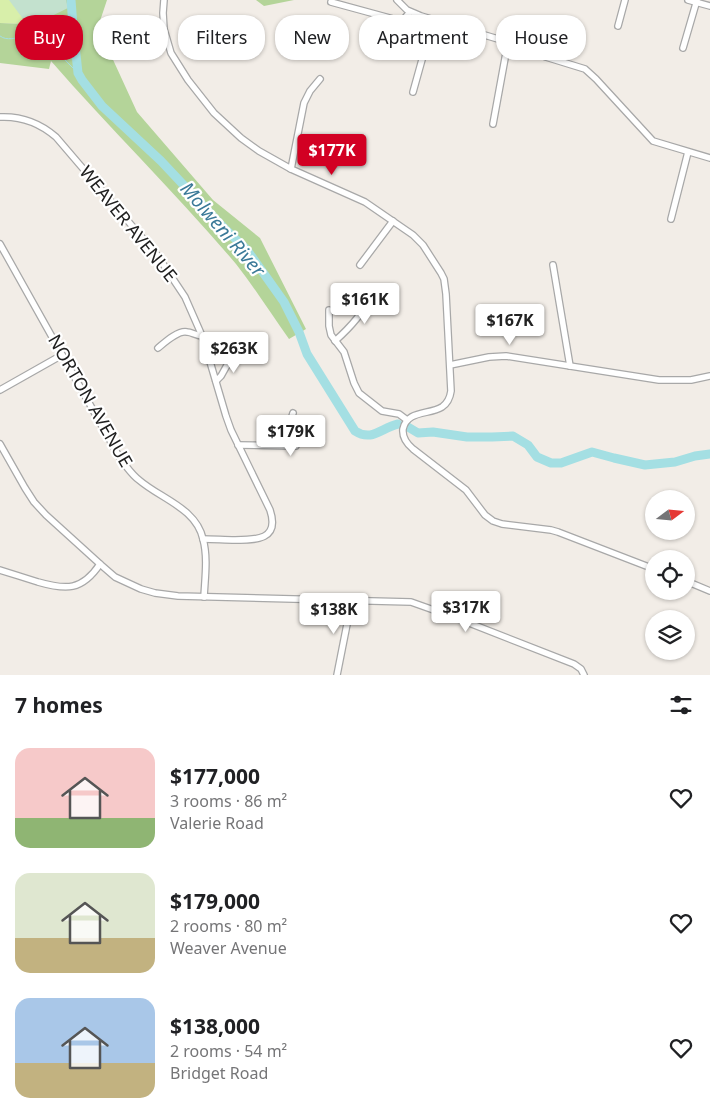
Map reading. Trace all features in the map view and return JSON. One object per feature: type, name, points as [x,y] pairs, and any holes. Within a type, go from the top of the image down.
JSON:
[{"type":"street","points":[[164,0],[163,20],[168,46],[178,65],[214,113],[241,138],[259,151],[291,169],[365,202],[415,237],[431,256],[444,279],[451,391],[447,402],[436,410],[415,415],[407,420],[403,434],[406,442],[466,490],[493,521],[558,532],[645,566]]},
{"type":"street","points":[[397,0],[404,8],[419,15]]},
{"type":"street","points":[[618,26],[625,0]]},
{"type":"street","points":[[688,0],[710,6]]},
{"type":"street","points":[[683,48],[696,1]]},
{"type":"street","points":[[331,2],[397,20],[403,20],[410,12]]},
{"type":"street","points":[[414,92],[422,60]]},
{"type":"street","points":[[494,124],[505,60]]},
{"type":"street","points":[[555,60],[585,69],[653,141],[710,158]]},
{"type":"street","points":[[291,169],[304,102],[320,79]]},
{"type":"street","name":"WEAVER AVENUE","points":[[0,117],[30,120],[56,136],[157,255],[185,297],[203,336],[226,416],[273,518],[272,528],[265,536],[255,540],[203,539]]},
{"type":"street","points":[[671,219],[688,152]]},
{"type":"street","points":[[360,264],[393,222]]},
{"type":"street","name":"NORTON AVENUE","points":[[0,244],[121,460],[139,480],[186,512],[198,526],[205,550],[204,597]]},
{"type":"street","points":[[552,264],[570,366]]},
{"type":"street","points":[[335,341],[360,316],[374,292]]},
{"type":"street","points":[[329,310],[330,332],[344,352],[359,393],[382,411],[399,414],[407,420]]},
{"type":"street","points":[[158,348],[166,340],[184,332],[203,336]]},
{"type":"street","points":[[216,381],[221,376],[234,351]]},
{"type":"street","points":[[0,390],[62,355]]},
{"type":"street","points":[[450,365],[497,356],[659,380],[690,380],[710,376]]},
{"type":"street","points":[[238,445],[296,446],[298,443],[291,424],[293,413]]},
{"type":"street","points":[[0,444],[25,488],[46,516],[115,577],[141,589],[154,593],[204,597],[411,602],[574,664],[584,675]]},
{"type":"street","points":[[0,570],[52,585],[68,587],[84,582],[95,572],[100,564]]},
{"type":"street","points":[[695,584],[710,590]]},
{"type":"street","points":[[337,675],[352,600]]},
{"type":"green space","points":[[0,0],[26,0],[25,15],[15,15],[15,24],[0,23]]},
{"type":"green space","points":[[9,0],[66,0],[68,8],[54,15],[20,15]]},
{"type":"green space","points":[[31,0],[107,0],[102,15],[93,15],[93,60],[113,60],[137,112],[213,200],[260,238],[306,329],[289,339],[236,264],[191,212],[51,61],[49,69],[0,63],[0,23],[15,24],[15,60],[83,60],[83,15],[27,15]]},
{"type":"green space","points":[[256,0],[294,0],[264,6]]},
{"type":"waterway","name":"Molweni River","points":[[71,0],[78,73],[102,106],[161,161],[247,250],[284,302],[299,332],[307,354],[355,431],[361,434],[372,435],[398,424]]},
{"type":"waterway","points":[[0,36],[6,39],[23,39],[33,33],[43,37],[54,46],[78,73]]},
{"type":"waterway","name":"Molweni River","points":[[408,427],[418,433],[433,432],[467,437],[513,436],[528,445],[537,457],[551,463],[561,463],[592,452],[645,465],[675,462],[710,454]]}]
